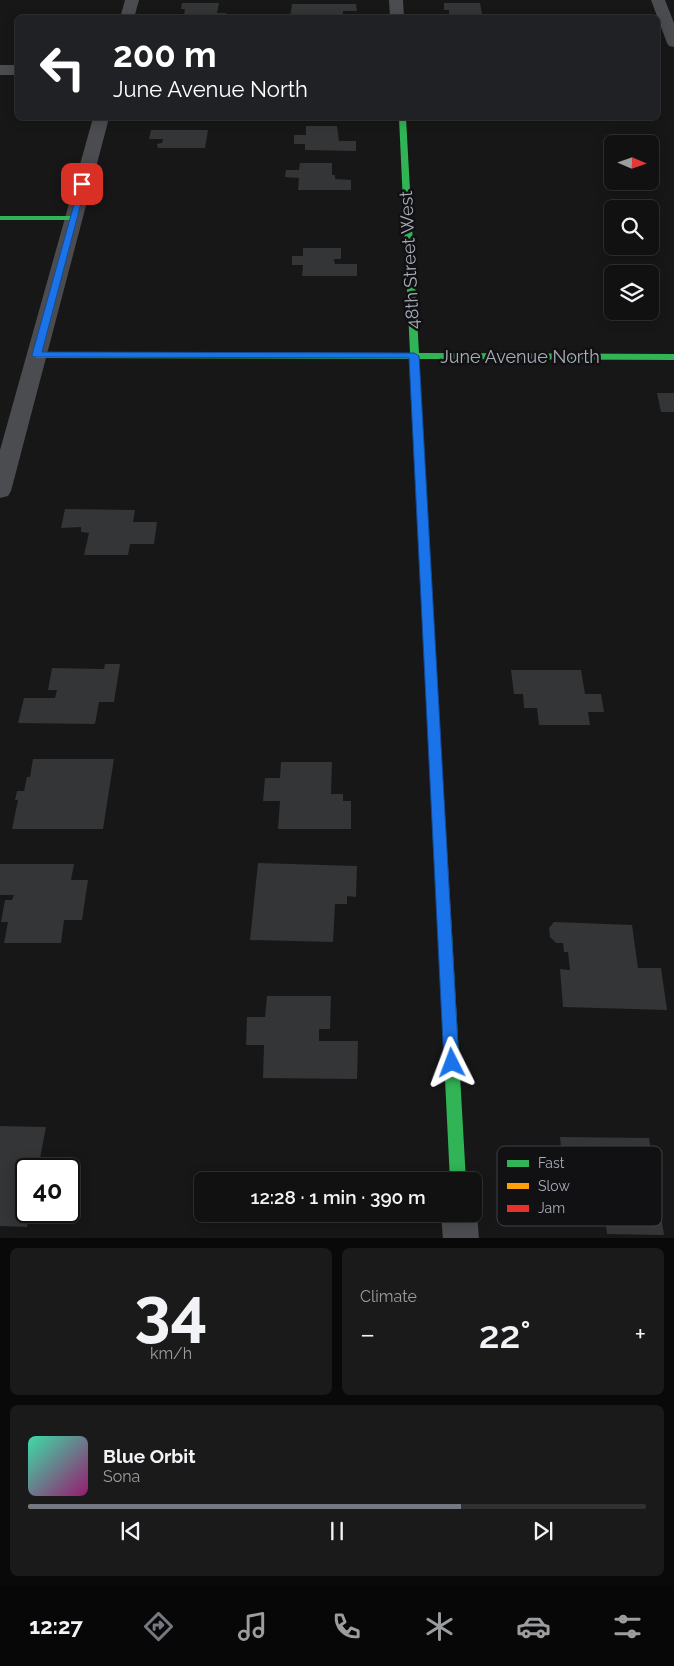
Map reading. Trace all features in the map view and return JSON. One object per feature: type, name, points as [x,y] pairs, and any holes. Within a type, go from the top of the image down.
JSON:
[{"type":"street","points":[[129,15],[132,0]]},
{"type":"street","points":[[396,0],[397,15]]},
{"type":"street","points":[[658,0],[674,43]]},
{"type":"street","points":[[0,70],[15,70]]},
{"type":"street","points":[[0,491],[9,424],[37,355],[99,120]]},
{"type":"street","name":"48th Street West","points":[[402,120],[458,1172]]},
{"type":"street","points":[[0,218],[74,218]]},
{"type":"street","name":"June Avenue North","points":[[37,355],[674,357]]},
{"type":"street","points":[[460,1222],[461,1238]]},
{"type":"building","points":[[182,3],[219,3],[217,13],[226,13],[226,15],[184,15],[185,9],[181,9]]},
{"type":"building","points":[[444,3],[480,3],[482,14],[491,15],[449,15],[449,10],[444,10]]},
{"type":"building","points":[[292,4],[356,4],[357,11],[343,11],[343,14],[338,15],[290,15]]},
{"type":"building","points":[[306,126],[337,126],[339,141],[356,141],[356,151],[305,150],[305,144],[294,144],[294,135],[306,135]]},
{"type":"building","points":[[151,130],[208,130],[205,148],[158,148],[157,144],[162,143],[163,139],[149,139]]},
{"type":"building","points":[[300,163],[332,163],[332,175],[335,175],[335,179],[351,180],[351,190],[298,190],[299,178],[285,177],[286,170],[299,170]]},
{"type":"building","points":[[303,248],[341,248],[341,259],[334,259],[335,264],[357,264],[357,276],[302,276],[303,265],[292,265],[292,256],[303,256]]},
{"type":"building","points":[[657,393],[674,393],[674,412],[661,412]]},
{"type":"building","points":[[65,509],[135,510],[133,522],[157,522],[154,544],[130,544],[128,555],[84,555],[89,533],[81,532],[81,527],[61,528]]},
{"type":"building","points":[[105,664],[120,664],[114,702],[99,702],[95,724],[18,723],[24,698],[55,698],[57,690],[48,690],[52,668],[104,669]]},
{"type":"building","points":[[511,670],[581,670],[585,694],[601,694],[604,712],[588,712],[590,725],[539,725],[537,708],[524,708],[523,694],[514,694]]},
{"type":"building","points":[[33,759],[114,759],[103,829],[12,829],[18,800],[15,800],[17,791],[24,791],[27,777],[30,777]]},
{"type":"building","points":[[281,762],[332,762],[331,794],[343,794],[343,801],[351,801],[351,829],[278,829],[280,801],[263,801],[265,778],[280,778]]},
{"type":"building","points":[[258,863],[357,866],[356,897],[347,896],[347,904],[335,904],[333,942],[250,940]]},
{"type":"building","points":[[0,864],[74,864],[71,880],[88,880],[82,920],[64,920],[61,943],[4,943],[8,922],[1,922],[5,900],[12,900],[14,895],[0,895]]},
{"type":"building","points":[[554,922],[632,925],[638,968],[661,968],[667,1010],[563,1007],[560,969],[570,970],[568,952],[564,952],[563,943],[556,943],[550,937],[549,928]]},
{"type":"building","points":[[267,996],[331,996],[330,1029],[319,1029],[319,1041],[358,1041],[357,1079],[263,1078],[264,1045],[246,1045],[247,1017],[265,1017]]},
{"type":"building","points":[[0,1126],[46,1127],[40,1158],[15,1158],[15,1223],[28,1223],[27,1227],[0,1226]]},
{"type":"building","points":[[560,1137],[649,1138],[650,1146],[561,1146]]},
{"type":"building","points":[[662,1222],[664,1235],[607,1234],[606,1226],[662,1226]]},
{"type":"traffic: fast","points":[[402,120],[423,520]]},
{"type":"traffic: fast","points":[[0,218],[74,218]]},
{"type":"traffic: fast","points":[[37,355],[674,357]]},
{"type":"traffic: fast","points":[[444,916],[458,1172]]},
{"type":"traffic: slow","points":[[423,520],[433,713]]},
{"type":"traffic: jam","points":[[433,713],[444,916]]},
{"type":"route","points":[[82,184],[37,355],[414,356],[452,1063]]}]
